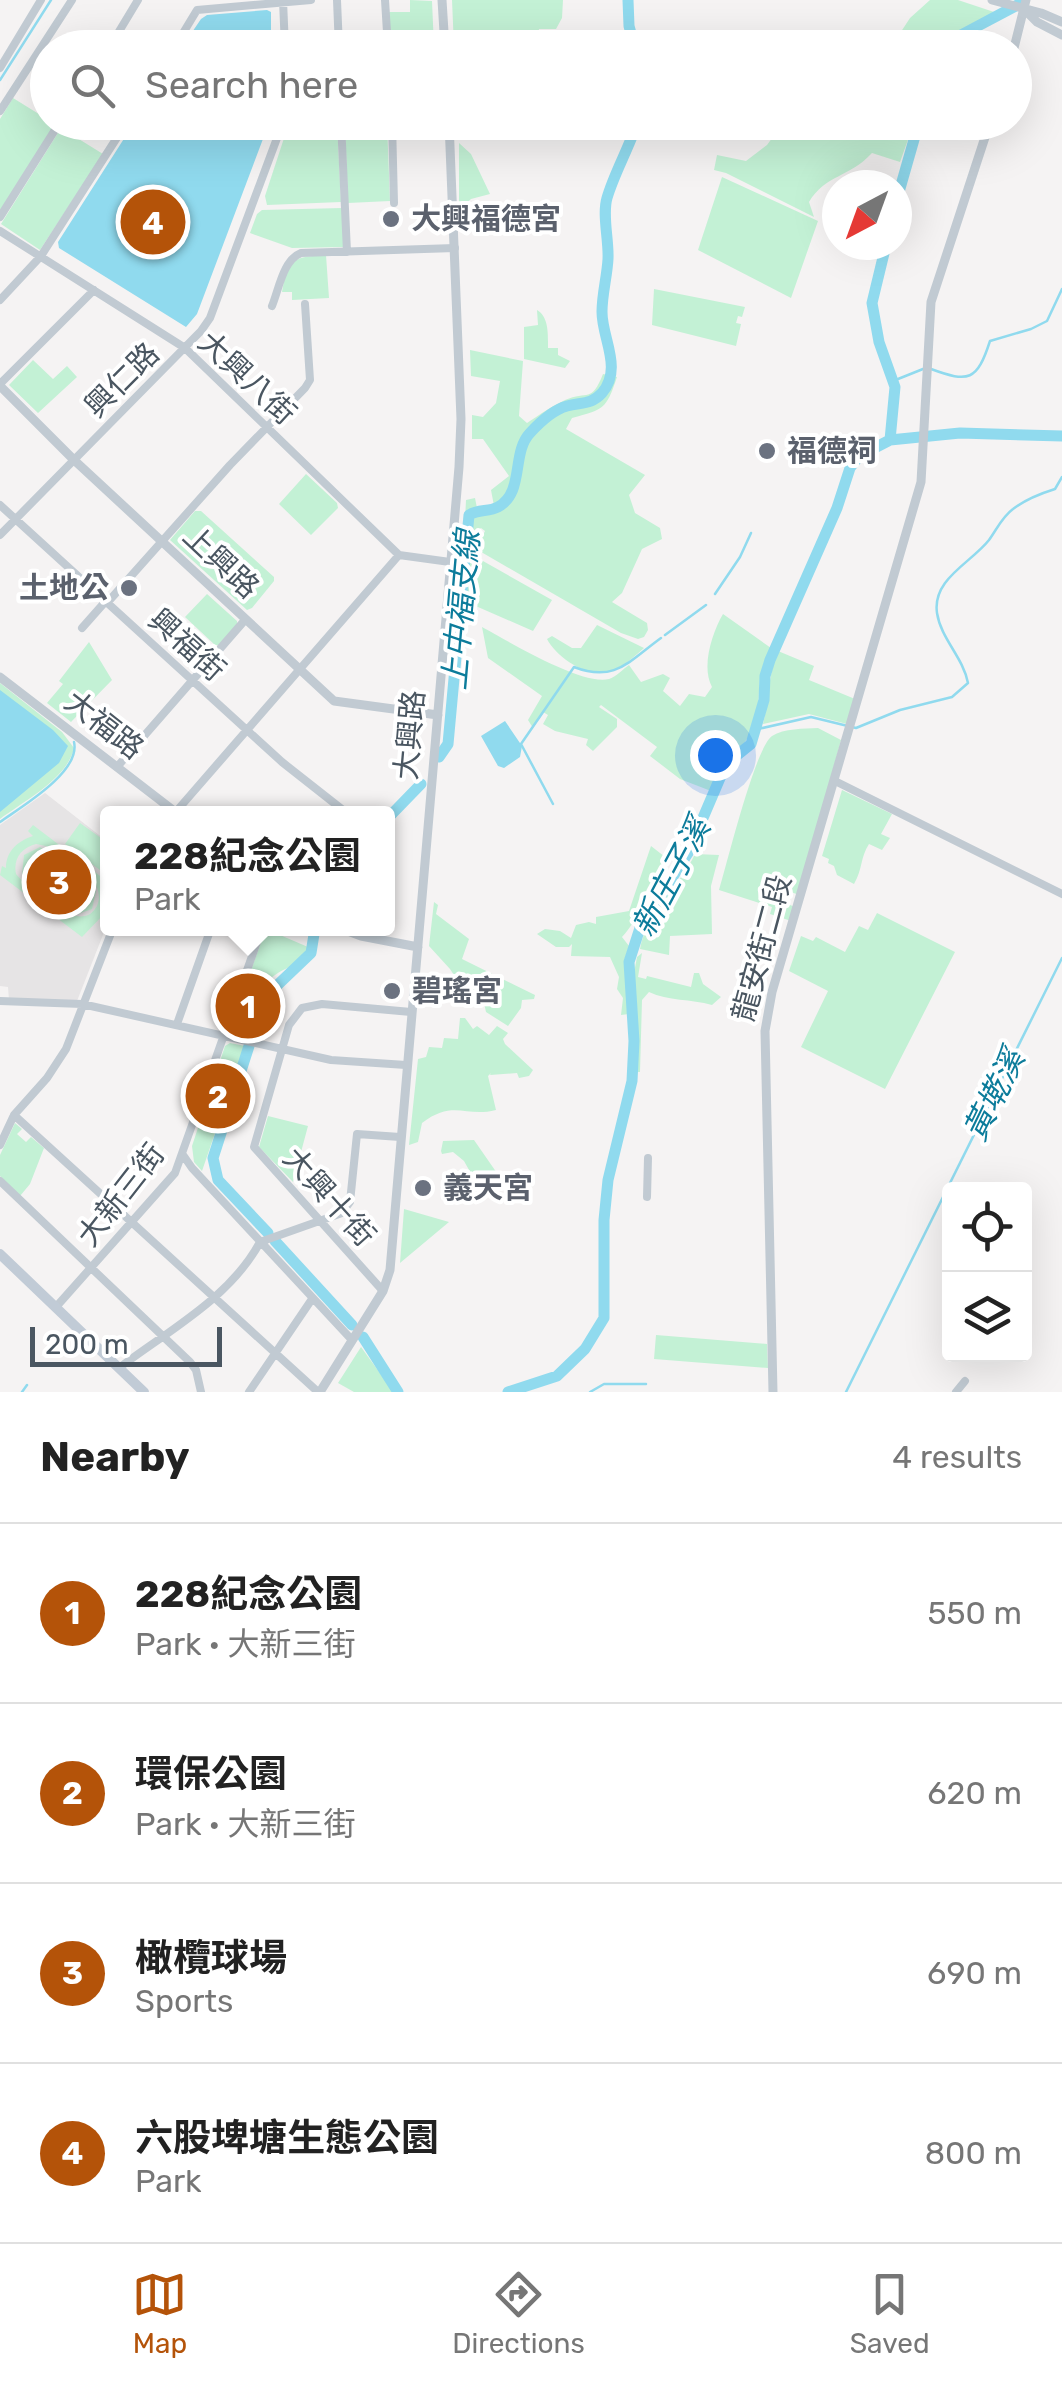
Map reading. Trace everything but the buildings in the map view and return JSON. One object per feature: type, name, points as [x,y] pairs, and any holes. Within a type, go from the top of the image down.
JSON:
[{"type":"main road","points":[[0,1254],[144,1392]]},
{"type":"street","points":[[0,68],[41,0]]},
{"type":"street","points":[[53,30],[72,0]]},
{"type":"street","points":[[120,30],[138,0]]},
{"type":"street","points":[[185,30],[197,10],[312,0]]},
{"type":"street","points":[[337,0],[338,30]]},
{"type":"street","points":[[386,0],[387,30]]},
{"type":"street","points":[[442,0],[444,30]]},
{"type":"street","points":[[283,1],[285,30]]},
{"type":"street","points":[[998,2],[1024,6],[1062,22]]},
{"type":"street","points":[[1024,6],[1036,22],[1062,34]]},
{"type":"street","points":[[0,111],[30,65]]},
{"type":"street","points":[[0,217],[49,140]]},
{"type":"street","points":[[0,300],[41,256],[115,140]]},
{"type":"street","name":"興仁路","points":[[0,535],[210,318],[276,140]]},
{"type":"street","points":[[343,140],[347,252]]},
{"type":"street","points":[[392,140],[394,203]]},
{"type":"street","name":"大興路","points":[[319,1392],[383,1291],[390,1270],[461,419],[450,140]]},
{"type":"street","name":"龍安街二段","points":[[773,1392],[765,1031],[772,992],[921,482],[931,302],[984,140]]},
{"type":"street","name":"大興八街","points":[[0,231],[185,348],[399,555]]},
{"type":"street","points":[[272,306],[292,256],[301,253],[455,248]]},
{"type":"street","points":[[0,385],[94,290]]},
{"type":"street","points":[[82,628],[310,380],[306,304]]},
{"type":"street","name":"上興路","points":[[0,385],[74,460],[334,701],[438,715]]},
{"type":"street","name":"興福街","points":[[0,505],[246,730],[338,806]]},
{"type":"street","points":[[182,806],[399,555],[450,562]]},
{"type":"street","points":[[117,766],[245,620]]},
{"type":"street","name":"大福路","points":[[0,676],[167,806]]},
{"type":"street","points":[[835,781],[1062,894]]},
{"type":"street","points":[[0,1145],[14,1115],[66,1049],[109,936]]},
{"type":"street","points":[[177,1024],[208,936]]},
{"type":"street","name":"大新三街","points":[[56,1307],[175,1173],[259,936]]},
{"type":"street","points":[[362,936],[418,946]]},
{"type":"street","points":[[0,1001],[82,1004],[331,1060],[406,1065]]},
{"type":"street","name":"大興十街","points":[[383,1291],[254,1147],[282,1048],[302,1008],[322,1004],[411,1012]]},
{"type":"street","points":[[14,1115],[319,1392]]},
{"type":"street","points":[[120,1368],[214,1298],[247,1267],[260,1242],[342,1213],[350,1202],[357,1134],[400,1137]]},
{"type":"street","points":[[183,1155],[352,1340]]},
{"type":"street","points":[[647,1197],[648,1158]]},
{"type":"street","points":[[175,1173],[180,1168],[192,1168]]},
{"type":"street","points":[[0,1181],[163,1335],[196,1370],[201,1392]]},
{"type":"street","points":[[249,1392],[312,1300]]},
{"type":"street","points":[[956,1392],[965,1381]]},
{"type":"shaded area","points":[[45,793],[100,836],[103,936],[77,1001],[9,1000],[8,987],[0,986],[0,825]]},
{"type":"green space","points":[[410,0],[432,1],[433,30],[390,30],[389,12],[410,12]]},
{"type":"green space","points":[[452,0],[563,0],[562,18],[556,29],[453,30]]},
{"type":"green space","points":[[930,0],[958,0],[994,12],[963,30],[902,30]]},
{"type":"green space","points":[[13,98],[30,109],[30,140],[45,140],[0,211],[0,119]]},
{"type":"green space","points":[[54,140],[80,140],[103,154],[40,250],[1,224]]},
{"type":"green space","points":[[283,140],[338,140],[341,202],[267,205],[265,196]]},
{"type":"green space","points":[[346,140],[388,140],[390,201],[348,203]]},
{"type":"green space","points":[[771,140],[908,140],[900,162],[872,153],[850,170],[822,170],[822,188],[809,202],[814,217],[714,170],[717,155],[746,161]]},
{"type":"green space","points":[[459,143],[471,154],[490,194],[471,199],[459,210]]},
{"type":"green space","points":[[722,177],[818,221],[791,298],[698,250]]},
{"type":"green space","points":[[342,208],[345,247],[292,248],[250,233],[262,210]]},
{"type":"green space","points":[[326,255],[329,298],[292,300],[292,292],[282,292],[294,262]]},
{"type":"green space","points":[[654,289],[745,307],[736,323],[741,324],[736,346],[652,325]]},
{"type":"green space","points":[[537,310],[546,321],[548,348],[558,348],[558,355],[570,361],[565,368],[524,359],[524,327],[538,325]]},
{"type":"green space","points":[[470,350],[523,361],[519,416],[527,423],[565,400],[592,393],[603,374],[617,377],[602,406],[572,418],[566,429],[645,475],[629,495],[635,513],[660,528],[662,539],[642,549],[622,593],[612,602],[647,623],[644,637],[621,633],[476,549],[485,531],[481,528],[475,544],[464,540],[466,500],[475,498],[478,513],[495,511],[491,490],[509,476],[483,439],[472,439],[472,415],[483,417],[496,403],[500,381],[471,376]]},
{"type":"green space","points":[[33,360],[53,379],[67,366],[77,377],[38,413],[9,385]]},
{"type":"green space","points":[[306,474],[338,508],[311,535],[279,504]]},
{"type":"green space","points":[[195,511],[201,511],[274,577],[252,608],[247,610],[170,540]]},
{"type":"green space","points":[[467,552],[552,600],[533,631],[478,607],[462,611]]},
{"type":"green space","points":[[207,594],[237,621],[220,645],[215,645],[185,617]]},
{"type":"green space","points":[[723,614],[771,648],[761,674],[754,725],[711,791],[680,779],[650,756],[657,747],[601,705],[617,719],[617,727],[593,751],[586,745],[588,739],[543,724],[548,715],[543,712],[533,728],[528,720],[542,696],[488,658],[482,627],[581,676],[609,679],[629,665],[641,682],[663,674],[670,678],[663,691],[680,706],[689,694],[705,697],[712,687],[709,650]]},
{"type":"green space","points":[[597,625],[644,648],[619,668],[601,673],[574,665],[547,639],[552,636],[572,648],[581,648]]},
{"type":"green space","points":[[89,642],[112,680],[71,722],[47,703]]},
{"type":"green space","points":[[778,651],[814,666],[809,680],[855,699],[847,724],[809,714],[763,724]]},
{"type":"green space","points":[[0,683],[62,732],[74,748],[54,779],[0,819]]},
{"type":"green space","points":[[818,728],[841,740],[799,895],[783,889],[778,900],[795,907],[791,921],[770,914],[772,907],[719,890],[765,745],[782,732]]},
{"type":"green space","points":[[842,790],[892,814],[881,834],[890,838],[882,850],[869,844],[854,884],[837,875],[829,859],[822,856]]},
{"type":"green space","points":[[80,823],[100,837],[100,870],[65,844]]},
{"type":"green space","points":[[33,825],[100,876],[100,918],[82,937],[0,875],[14,848],[33,836],[28,831]],"holes":[[[36,844],[46,846],[92,880],[99,895],[95,909],[77,916],[54,906],[31,889],[16,874],[16,864],[22,851]]]},
{"type":"green space","points":[[651,846],[669,860],[622,937],[629,946],[624,961],[629,1014],[621,1015],[623,998],[610,957],[571,956],[572,944],[556,947],[537,934],[545,929],[560,931],[571,938],[576,925],[596,924],[596,917],[629,911]]},
{"type":"green space","points":[[40,847],[96,891],[92,909],[75,915],[22,874],[24,855]]},
{"type":"green space","points":[[695,854],[719,855],[711,886],[712,934],[670,936],[669,955],[640,949],[649,924]]},
{"type":"green space","points":[[434,902],[438,905],[436,914],[469,939],[462,959],[535,995],[534,999],[522,1000],[508,1026],[486,1012],[484,1003],[497,985],[488,979],[471,1001],[429,946]]},
{"type":"green space","points":[[877,913],[955,952],[885,1089],[801,1047],[828,991],[789,971],[801,936],[813,941],[816,937],[845,952],[859,926],[868,930]]},
{"type":"green space","points":[[263,936],[282,936],[308,947],[300,960],[266,984],[247,1038],[234,1036],[229,1030]]},
{"type":"green space","points":[[642,953],[638,977],[691,987],[694,973],[699,973],[703,984],[721,997],[712,1005],[649,992],[642,1000],[637,1072],[633,978],[637,957]]},
{"type":"green space","points":[[460,1018],[489,1035],[497,1026],[508,1033],[503,1039],[505,1044],[533,1070],[529,1076],[519,1078],[517,1073],[491,1073],[488,1076],[496,1110],[451,1110],[433,1116],[422,1123],[418,1142],[409,1145],[418,1059],[426,1057],[429,1047],[442,1048],[444,1038],[458,1039]]},
{"type":"green space","points":[[225,1046],[245,1046],[202,1171],[194,1162],[192,1146]]},
{"type":"green space","points":[[268,1116],[308,1126],[293,1182],[259,1147]]},
{"type":"green space","points":[[15,1123],[22,1129],[17,1134],[26,1142],[31,1137],[44,1148],[30,1184],[20,1196],[0,1176],[0,1155]]},
{"type":"green space","points":[[474,1140],[499,1176],[479,1188],[464,1161],[453,1152],[441,1151],[443,1141]]},
{"type":"green space","points":[[404,1209],[449,1222],[400,1263]]},
{"type":"green space","points":[[656,1335],[767,1344],[768,1368],[654,1359]]},
{"type":"green space","points":[[361,1347],[393,1392],[354,1392],[338,1383]]},
{"type":"water","points":[[267,10],[271,12],[271,30],[194,30],[207,15]]},
{"type":"water","points":[[123,140],[263,140],[197,314],[186,327],[59,248],[58,242]]},
{"type":"water","points":[[0,690],[68,746],[59,763],[0,812]]},
{"type":"water","points":[[505,721],[522,746],[520,757],[504,768],[498,766],[481,736]]},
{"type":"waterway","points":[[32,30],[51,0]]},
{"type":"waterway","name":"上中福支線","points":[[628,0],[630,30]]},
{"type":"waterway","name":"新庄子溪","points":[[970,30],[1023,2]]},
{"type":"waterway","points":[[0,80],[30,33]]},
{"type":"waterway","name":"上中福支線","points":[[439,757],[448,744],[469,515],[495,509],[506,500],[530,433],[552,413],[594,400],[611,374],[602,312],[608,259],[606,205],[630,140]]},
{"type":"waterway","name":"新庄子溪","points":[[905,170],[914,140]]},
{"type":"waterway","name":"新庄子溪","points":[[508,1392],[557,1376],[585,1349],[604,1318],[608,1180],[632,1081],[634,1041],[629,962],[640,928],[688,853],[720,778],[731,760],[751,744],[770,660],[837,508],[850,468],[859,456],[890,440],[895,387],[879,342],[872,303],[882,260]]},
{"type":"waterway","points":[[931,369],[954,376],[970,375],[981,364],[990,341],[1047,321],[1062,289]]},
{"type":"waterway","points":[[893,381],[923,369]]},
{"type":"waterway","points":[[890,440],[960,433],[1062,436]]},
{"type":"waterway","points":[[758,729],[811,717],[856,728],[900,710],[952,697],[968,683],[939,622],[940,590],[989,540],[1009,512],[1055,489],[1062,477]]},
{"type":"waterway","points":[[715,594],[751,533]]},
{"type":"waterway","points":[[665,635],[706,605]]},
{"type":"waterway","points":[[553,804],[521,744],[574,667],[611,671],[661,638]]},
{"type":"waterway","points":[[0,822],[59,777],[74,753],[74,742]]},
{"type":"waterway","name":"上中福支線","points":[[395,811],[421,784]]},
{"type":"waterway","points":[[252,1038],[266,996],[311,953],[314,936]]},
{"type":"waterway","name":"黃墘溪","points":[[846,1392],[1062,958]]},
{"type":"waterway","points":[[249,1046],[213,1158],[218,1180],[268,1233]]},
{"type":"waterway","points":[[275,1241],[352,1325]]},
{"type":"waterway","name":"上中福支線","points":[[363,1337],[398,1392]]},
{"type":"waterway","points":[[590,1392],[604,1384],[646,1384]]},
{"type":"waterway","points":[[22,1392],[27,1385]]},
{"type":"place","name":"大興福德宮","points":[[391,219]]},
{"type":"place","name":"六股埤塘生態公園","points":[[153,222]]},
{"type":"place","name":"福德祠","points":[[767,451]]},
{"type":"place","name":"土地公","points":[[129,588]]},
{"type":"place","name":"橄欖球場","points":[[59,882]]},
{"type":"place","name":"碧瑤宮","points":[[392,991]]},
{"type":"place","name":"228紀念公園","points":[[248,1006]]},
{"type":"place","name":"環保公園","points":[[218,1096]]},
{"type":"place","name":"義天宮","points":[[423,1188]]}]
